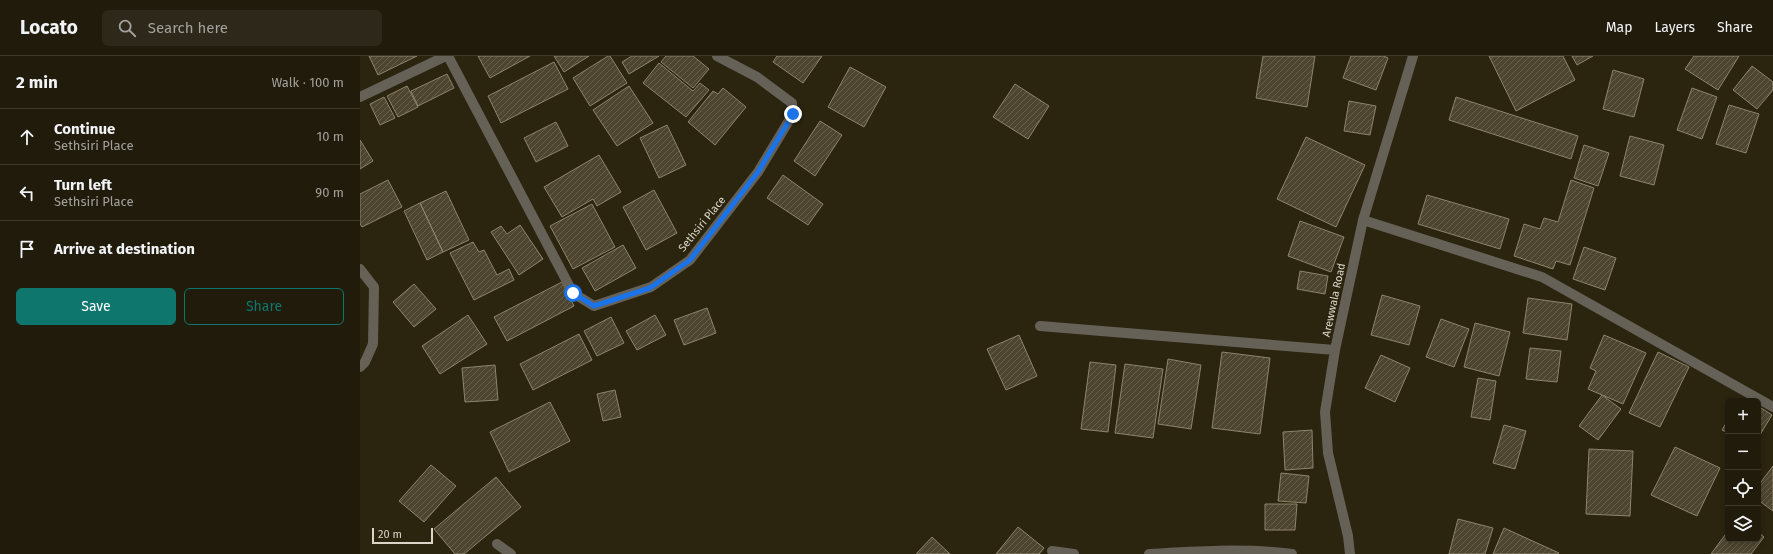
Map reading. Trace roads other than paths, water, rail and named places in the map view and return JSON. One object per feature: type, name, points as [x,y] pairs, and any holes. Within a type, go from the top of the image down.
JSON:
[{"type":"street","name":"Sethsiri Place","points":[[447,56],[573,293],[594,306],[650,288],[690,260],[758,172],[793,114],[792,103],[757,77],[717,56]]},
{"type":"street","points":[[360,97],[447,56]]},
{"type":"street","name":"Arewwala Road","points":[[1350,554],[1348,536],[1328,453],[1325,412],[1335,350],[1363,220],[1413,56]]},
{"type":"street","points":[[1363,220],[1542,277],[1773,407]]},
{"type":"street","points":[[360,269],[374,287],[373,344],[365,362],[360,367]]},
{"type":"street","points":[[1040,326],[1335,350]]},
{"type":"street","points":[[497,544],[511,554]]},
{"type":"street","points":[[1052,551],[1074,554]]},
{"type":"street","points":[[1149,554],[1178,552],[1274,552],[1292,554]]}]
